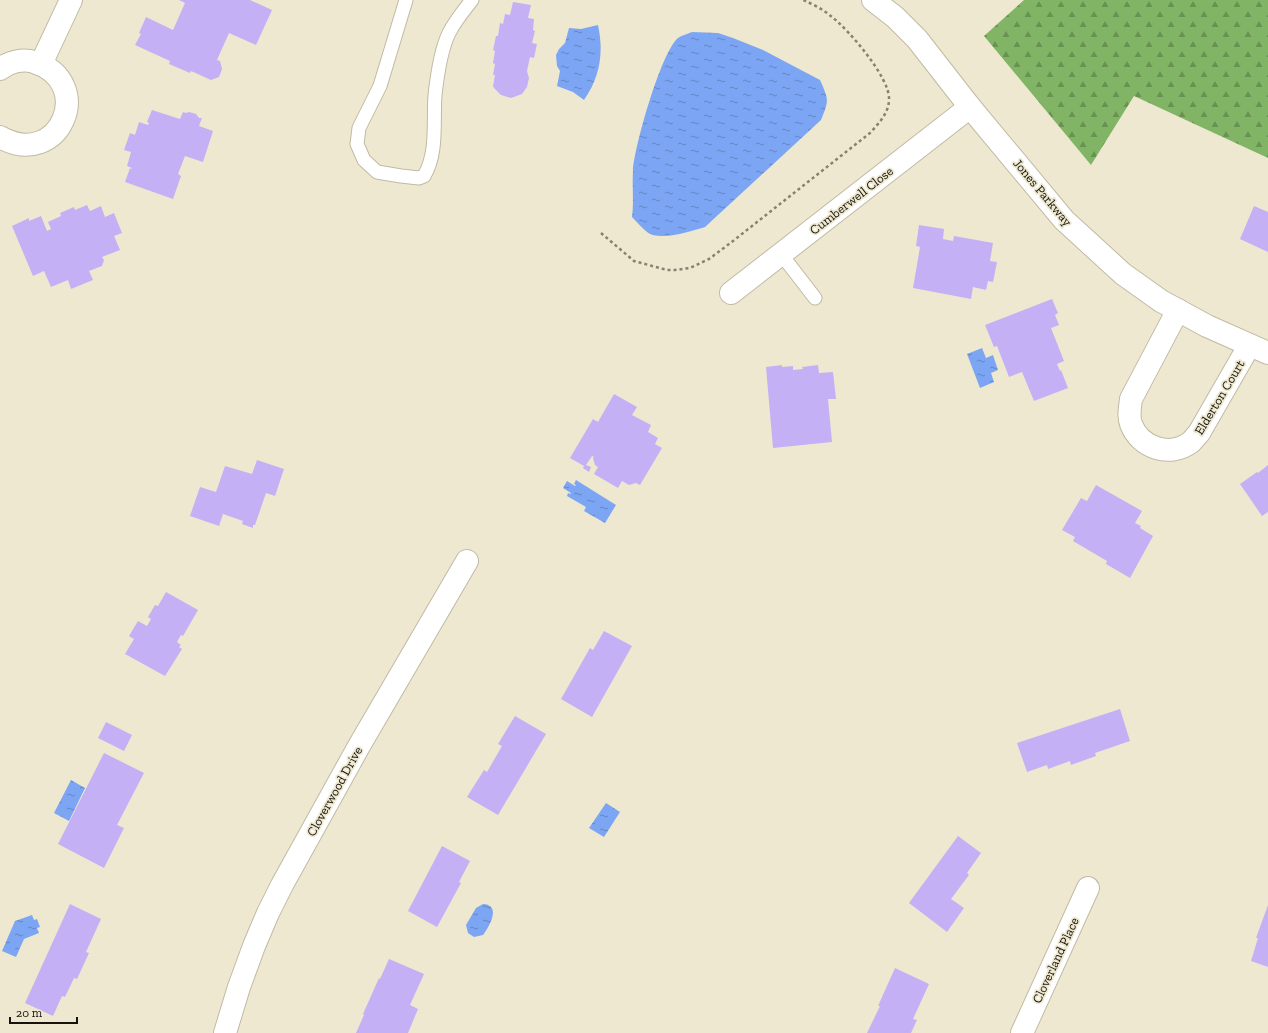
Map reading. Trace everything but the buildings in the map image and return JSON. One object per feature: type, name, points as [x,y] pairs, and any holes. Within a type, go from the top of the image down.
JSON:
[{"type":"street","points":[[41,64],[71,0]]},
{"type":"street","name":"Jones Parkway","points":[[873,0],[895,17],[917,39],[970,107],[1064,220],[1123,274],[1161,301],[1207,326],[1259,350]]},
{"type":"street","points":[[0,69],[4,65],[18,61],[31,60],[41,64],[56,73],[64,85],[67,99],[66,113],[60,126],[50,136],[38,143],[24,146],[10,143],[0,137]]},
{"type":"street","name":"Cumberwell Close","points":[[731,293],[970,107]]},
{"type":"street","name":"Elderton Court","points":[[1178,310],[1131,399],[1129,411],[1131,424],[1136,434],[1150,446],[1168,450],[1180,448],[1191,442],[1259,350]]},
{"type":"street","name":"Cloverwood Drive","points":[[225,1033],[254,946],[282,885],[356,752],[467,561]]},
{"type":"street","name":"Cloverland Place","points":[[1022,1033],[1088,888]]},
{"type":"lane","points":[[406,0],[380,86],[359,128],[357,144],[364,160],[377,172],[419,178],[424,176],[430,163],[433,142],[435,95],[440,64],[449,33],[472,0]]},
{"type":"lane","points":[[781,254],[815,298]]},
{"type":"path","points":[[601,233],[634,261],[659,268],[675,270],[690,268],[709,259],[870,133],[885,114],[888,107],[889,93],[880,72],[832,16],[803,0]]},
{"type":"green space","points":[[1024,0],[1268,0],[1268,158],[1134,96],[1091,165],[984,36]]},
{"type":"water","points":[[598,25],[601,45],[599,64],[594,83],[584,100],[573,92],[557,86],[560,71],[557,66],[556,55],[565,43],[569,28],[581,29]]},
{"type":"water","points":[[692,32],[718,33],[733,38],[763,50],[820,80],[825,92],[827,104],[821,120],[705,227],[676,235],[652,235],[632,217],[633,171],[638,142],[664,61],[671,47],[678,38]]},
{"type":"water","points":[[982,348],[986,358],[993,355],[998,370],[991,373],[994,382],[980,388],[967,354]]},
{"type":"water","points":[[576,480],[616,505],[605,523],[584,511],[586,507],[567,496],[568,493],[571,493],[563,488],[567,481],[575,486],[576,485],[574,484]]},
{"type":"water","points":[[71,780],[85,788],[69,821],[54,813]]},
{"type":"water","points":[[606,803],[620,812],[604,837],[589,828]]},
{"type":"water","points":[[483,904],[489,905],[492,908],[493,912],[491,922],[483,935],[474,937],[468,933],[466,925],[476,908]]},
{"type":"water","points":[[32,915],[34,920],[37,919],[40,927],[37,928],[39,933],[24,939],[16,957],[2,951],[15,921]]}]
